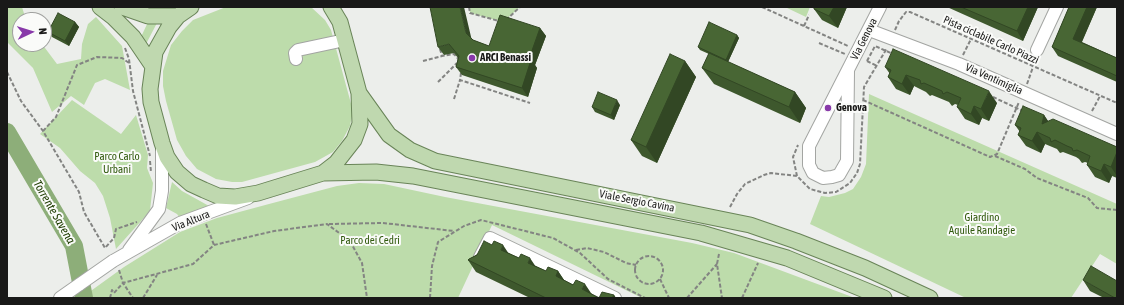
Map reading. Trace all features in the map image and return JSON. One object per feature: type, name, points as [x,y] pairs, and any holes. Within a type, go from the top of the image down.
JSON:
[{"type":"main road","points":[[100,7],[113,17],[133,37],[152,65]]},
{"type":"main road","points":[[122,7],[148,16],[178,16]]},
{"type":"main road","points":[[191,7],[178,16],[163,35],[152,65],[150,90],[151,102],[167,157],[177,172],[192,184],[204,190],[218,196],[235,197],[258,193],[323,173],[336,163],[354,140],[360,124],[359,93],[345,40],[340,14],[331,7]]},
{"type":"main road","name":"Viale Sergio Cavina","points":[[359,93],[389,135],[410,150],[435,161],[750,225],[865,268],[930,298]]},
{"type":"main road","name":"Viale Sergio Cavina","points":[[323,173],[361,171],[413,176],[701,233],[787,258],[884,298]]},
{"type":"street","name":"Via Genova","points":[[848,71],[847,161],[839,175],[823,178],[813,173],[809,165],[809,146],[880,7]]},
{"type":"street","points":[[1037,50],[1057,7]]},
{"type":"street","name":"Via Ventimiglia","points":[[869,30],[959,64],[1117,134]]},
{"type":"street","points":[[296,59],[295,53],[298,50],[345,40]]},
{"type":"street","name":"Via Altura","points":[[60,298],[80,284],[116,265],[127,253],[159,209],[162,191],[162,143]]},
{"type":"street","name":"Via Altura","points":[[127,253],[152,241],[180,223],[228,207],[258,193]]},
{"type":"street","points":[[478,262],[490,238],[615,298]]},
{"type":"path","points":[[469,7],[470,13],[503,22],[520,7]]},
{"type":"path","points":[[762,7],[849,46],[849,52]]},
{"type":"path","name":"Pista ciclabile Carlo Piazzi","points":[[995,156],[990,157],[863,100],[864,87],[886,51],[899,21],[906,12],[910,12],[1117,103]]},
{"type":"path","points":[[804,26],[809,15]]},
{"type":"path","points":[[438,42],[442,56]]},
{"type":"path","points":[[818,43],[844,54]]},
{"type":"path","points":[[124,46],[130,64],[133,91],[150,152],[149,170],[152,174]]},
{"type":"path","points":[[877,66],[867,61],[875,46],[893,54]]},
{"type":"path","points":[[423,61],[454,54],[464,65]]},
{"type":"path","points":[[43,131],[56,117],[78,66],[97,57],[122,58],[130,64]]},
{"type":"path","points":[[438,82],[460,61]]},
{"type":"path","points":[[1034,67],[995,156],[1025,169],[1037,178],[1088,198],[1097,208],[1117,210]]},
{"type":"path","points":[[7,72],[21,101],[43,131],[79,192],[84,212],[105,248],[114,238],[116,229],[126,224],[138,221]]},
{"type":"path","points":[[454,100],[462,73]]},
{"type":"path","points":[[460,80],[530,103]]},
{"type":"path","points":[[988,95],[1024,111]]},
{"type":"path","points":[[730,207],[737,194],[745,184],[758,177],[771,173],[797,176]]},
{"type":"path","points":[[204,220],[214,245]]},
{"type":"path","points":[[430,298],[432,266],[438,242],[455,231],[481,220],[553,238],[576,250],[608,279],[645,298]]},
{"type":"path","points":[[110,298],[112,290],[114,293],[123,283],[193,264],[214,245],[274,231],[327,224],[383,222],[455,231]]},
{"type":"path","points":[[327,224],[350,241],[362,263],[367,298]]},
{"type":"path","points":[[576,250],[587,248],[604,252],[626,263],[636,265]]},
{"type":"path","points":[[718,254],[717,264],[722,298]]},
{"type":"path","points":[[645,256],[654,256],[661,262],[663,266],[660,279],[651,284],[642,282],[636,275],[636,265],[641,258],[645,256]]},
{"type":"path","points":[[742,298],[760,258]]},
{"type":"path","points":[[687,298],[717,264]]},
{"type":"path","points":[[116,265],[123,283],[133,298]]},
{"type":"path","points":[[143,298],[157,275]]},
{"type":"path","points":[[660,279],[669,298]]},
{"type":"green space","points":[[7,7],[22,7],[24,12],[12,12],[12,47],[7,42]]},
{"type":"green space","points":[[226,7],[311,7],[325,20],[331,30],[353,111],[350,126],[342,141],[333,152],[315,162],[242,182],[216,179],[197,169],[186,156],[177,140],[166,101],[163,86],[163,71],[171,45],[182,31],[193,20]]},
{"type":"green space","points":[[469,7],[520,7],[503,22],[470,13]]},
{"type":"green space","points":[[785,7],[810,7],[806,17]]},
{"type":"green space","points":[[96,17],[122,46],[130,90],[105,79],[95,83],[84,105],[71,96],[52,112],[33,68],[17,52],[48,52],[57,64],[81,59],[82,44],[88,24]]},
{"type":"green space","points":[[148,22],[157,23],[146,44],[141,37]]},
{"type":"green space","name":"Giardino Aquile Randagie","points":[[869,94],[1117,204],[1117,264],[1100,254],[1071,298],[966,298],[810,224],[821,196],[829,197],[845,193],[853,189],[861,177],[866,164]]},
{"type":"green space","name":"Parco Carlo Urbani","points":[[72,100],[121,134],[136,115],[148,155],[147,168],[153,183],[150,211],[116,249],[110,218],[103,196],[95,183],[80,171],[60,148],[40,134]]},
{"type":"green space","points":[[172,182],[182,191],[209,206],[180,218],[177,214],[166,208]]},
{"type":"green space","name":"Parco dei Cedri","points":[[359,183],[384,184],[445,197],[692,243],[734,253],[855,298],[642,298],[492,225],[458,298],[81,298],[124,267],[180,232],[217,218],[337,186]]},
{"type":"building","points":[[430,7],[460,7],[466,33],[473,40],[489,46],[500,15],[540,28],[529,59],[531,60],[522,88],[456,67],[459,56],[449,44],[438,47]]},
{"type":"building","points":[[814,7],[834,7],[829,16],[814,9]]},
{"type":"building","points":[[961,7],[1028,7],[1017,31]]},
{"type":"building","points":[[1069,7],[1087,7],[1073,39],[1117,58],[1117,76],[1052,47]]},
{"type":"building","points":[[58,13],[75,22],[65,41],[52,34],[52,24]]},
{"type":"building","points":[[709,22],[737,35],[726,60],[698,47]]},
{"type":"building","points":[[893,49],[989,91],[981,109],[974,106],[971,114],[957,107],[961,98],[947,92],[943,94],[942,91],[924,83],[921,84],[920,80],[906,75],[902,84],[888,77],[891,70],[885,67]]},
{"type":"building","points":[[709,53],[795,92],[789,107],[702,68]]},
{"type":"building","points":[[670,54],[685,61],[646,147],[631,140]]},
{"type":"building","points":[[598,92],[617,100],[611,115],[592,107]]},
{"type":"building","points":[[1023,106],[1044,115],[1042,124],[1053,119],[1117,147],[1117,152],[1111,167],[1104,164],[1101,171],[1087,165],[1090,156],[1077,150],[1073,151],[1072,148],[1055,140],[1051,142],[1050,138],[1037,132],[1032,141],[1018,135],[1021,128],[1015,125]]},
{"type":"building","points":[[484,241],[492,245],[494,241],[503,245],[501,250],[519,258],[521,254],[530,258],[528,263],[546,271],[548,267],[558,271],[556,276],[573,285],[576,280],[585,284],[582,289],[599,298],[546,298],[468,260],[477,255]]},
{"type":"building","points":[[1091,266],[1117,281],[1117,298],[1083,280]]},
{"type":"building","points":[[602,292],[614,295],[612,298],[599,298]]},
{"type":"waterway","name":"Torrente Savena","points":[[7,132],[74,246],[84,298]]},
{"type":"place","name":"ARCI Benassi","points":[[472,58]]},
{"type":"place","name":"Genova","points":[[828,108]]}]
